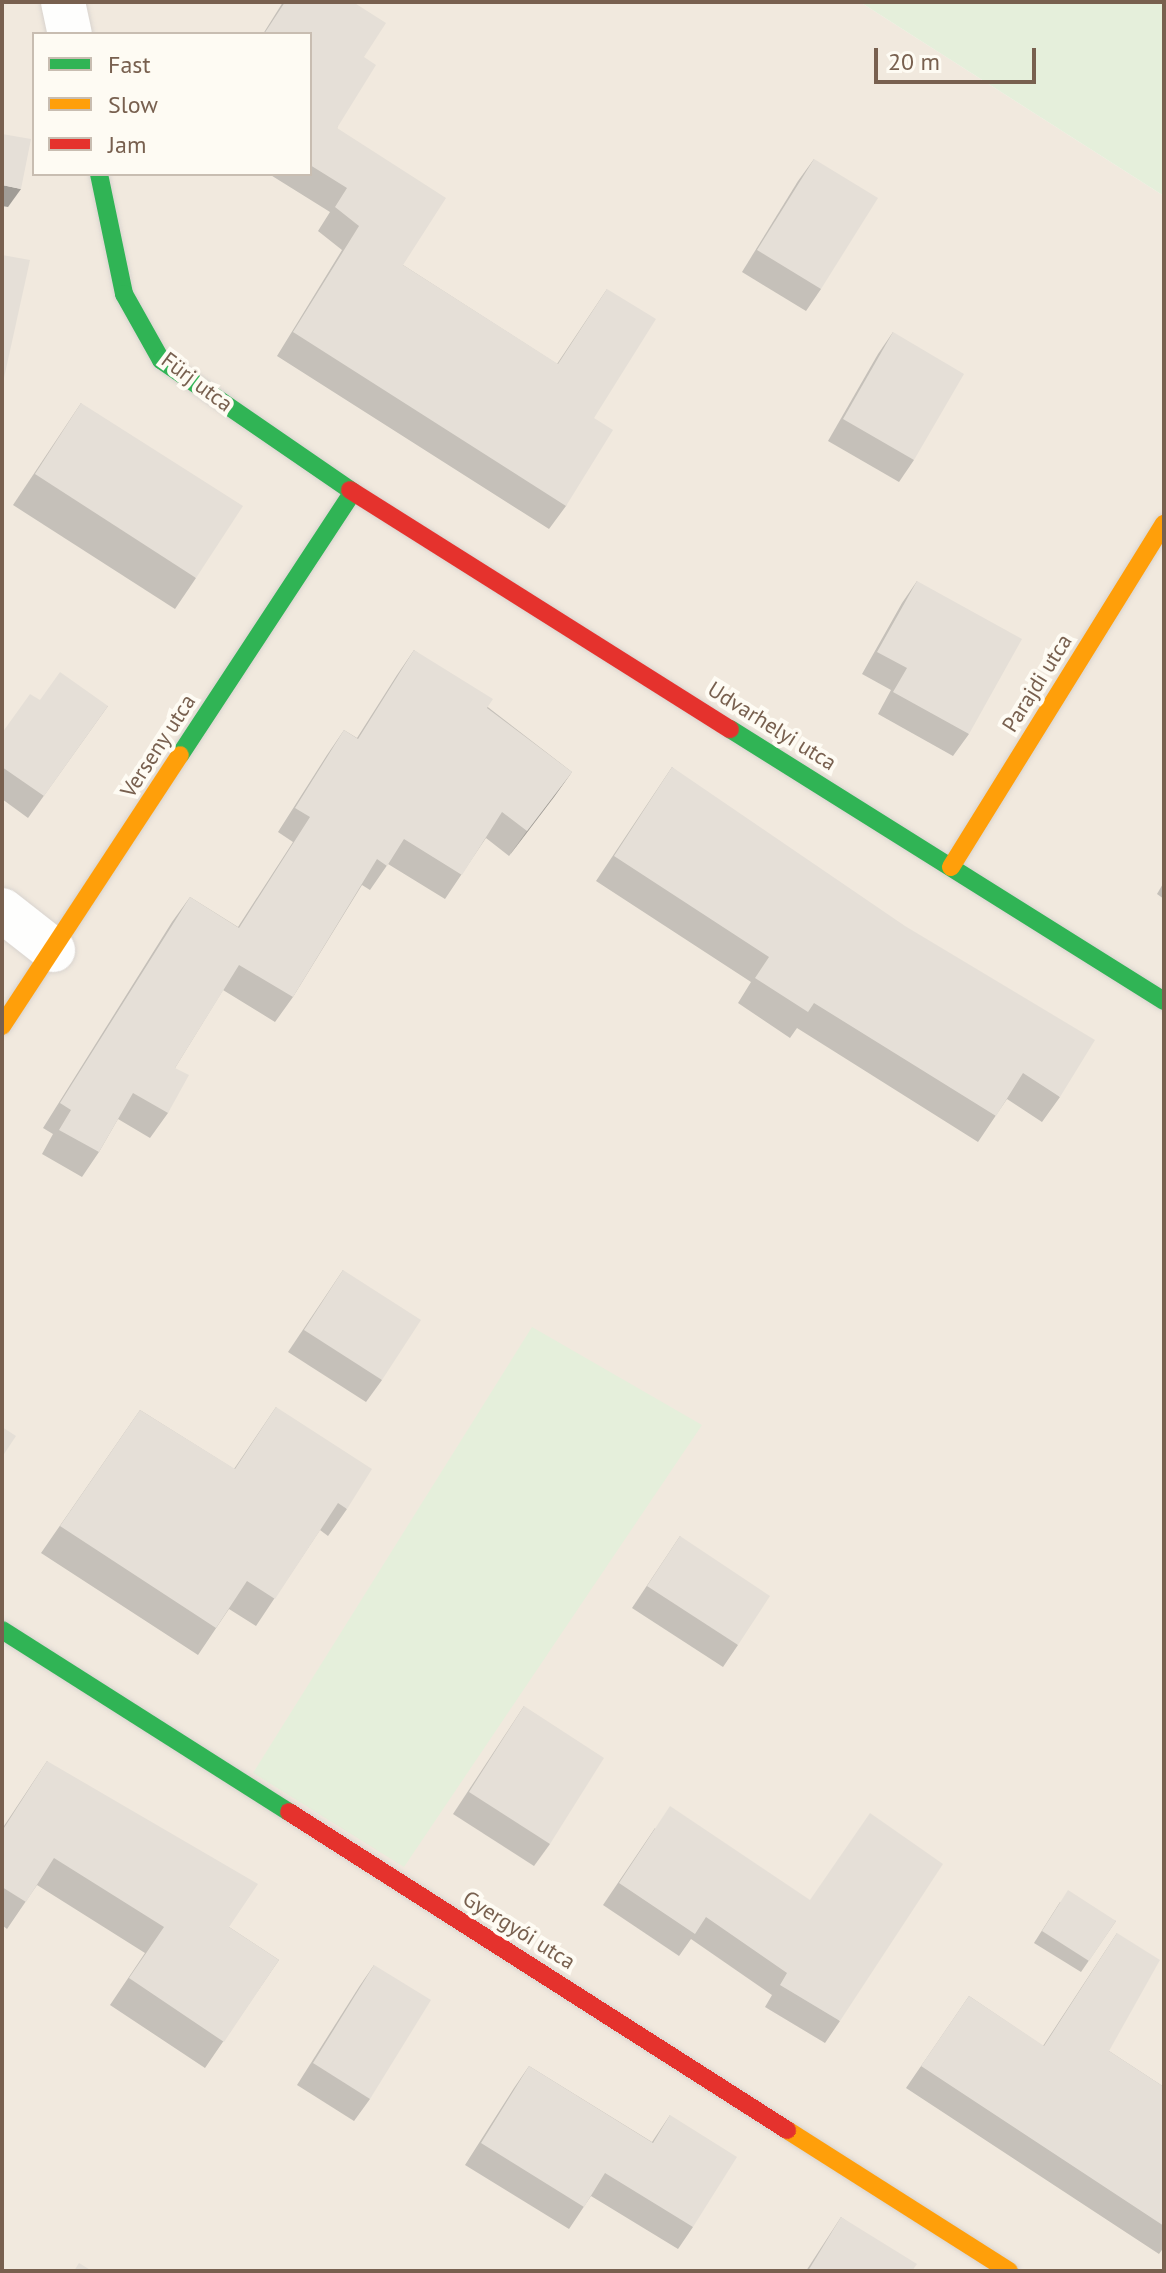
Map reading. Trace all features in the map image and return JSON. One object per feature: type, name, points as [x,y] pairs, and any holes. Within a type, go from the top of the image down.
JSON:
[{"type":"street","points":[[63,2],[70,32]]},
{"type":"street","name":"Fürj utca","points":[[99,176],[124,294],[161,360],[353,492]]},
{"type":"street","name":"Udvarhelyi utca","points":[[353,492],[1164,1001]]},
{"type":"street","name":"Verseny utca","points":[[2,1026],[353,492]]},
{"type":"street","name":"Parajdi utca","points":[[951,867],[1164,524]]},
{"type":"street","points":[[2,910],[53,950]]},
{"type":"street","name":"Gyergyói utca","points":[[2,1630],[1009,2271]]},
{"type":"shaded area","points":[[2,2],[860,2],[1164,196],[1164,2271],[2,2271]]},
{"type":"green space","points":[[860,2],[1164,2],[1164,196]]},
{"type":"green space","points":[[532,1327],[702,1425],[404,1867],[253,1773]]},
{"type":"building","points":[[285,2],[353,2],[386,23],[364,57],[376,65],[337,128],[446,198],[403,265],[558,364],[607,289],[656,319],[594,418],[613,430],[566,506],[293,332],[359,226],[335,207],[347,188],[312,166],[312,32],[265,32]]},
{"type":"building","points":[[2,134],[31,139],[21,189],[2,185]]},
{"type":"building","points":[[814,159],[878,198],[821,289],[757,250]]},
{"type":"building","points":[[2,255],[30,260],[2,387]]},
{"type":"building","points":[[893,332],[964,374],[914,460],[843,419]]},
{"type":"building","points":[[81,403],[243,506],[196,578],[35,474]]},
{"type":"building","points":[[917,581],[1022,639],[969,734],[893,692],[907,668],[877,652]]},
{"type":"building","points":[[414,650],[493,699],[487,708],[572,772],[527,831],[502,812],[462,875],[404,839],[387,866],[377,859],[293,997],[239,965],[175,1068],[189,1075],[168,1113],[133,1093],[99,1152],[59,1130],[71,1110],[60,1103],[190,897],[239,928],[310,817],[295,808],[344,730],[358,739]]},
{"type":"building","points":[[60,672],[108,706],[44,796],[2,767],[2,733],[30,694],[40,700]]},
{"type":"building","points":[[672,767],[905,926],[1095,1040],[1060,1097],[1023,1073],[996,1116],[814,1003],[808,1012],[755,978],[769,957],[614,856]]},
{"type":"building","points":[[343,1270],[421,1320],[382,1380],[304,1330]]},
{"type":"building","points":[[276,1407],[372,1469],[347,1509],[338,1503],[275,1599],[247,1581],[216,1628],[60,1526],[140,1410],[235,1469]]},
{"type":"building","points":[[2,1427],[16,1436],[2,1457]]},
{"type":"building","points":[[680,1536],[770,1596],[738,1645],[647,1586]]},
{"type":"building","points":[[524,1706],[604,1758],[550,1844],[469,1792]]},
{"type":"building","points":[[47,1761],[258,1884],[229,1927],[279,1960],[224,2042],[129,1978],[164,1927],[54,1858],[26,1902],[2,1887],[2,1831]]},
{"type":"building","points":[[670,1806],[810,1900],[870,1813],[943,1864],[840,2021],[780,1985],[787,1973],[706,1917],[695,1934],[619,1883]]},
{"type":"building","points":[[1068,1890],[1116,1921],[1089,1961],[1042,1931]]},
{"type":"building","points":[[1117,1933],[1160,1960],[1109,2051],[1164,2087],[1164,2226],[921,2066],[969,1996],[1044,2046]]},
{"type":"building","points":[[374,1965],[431,2000],[370,2099],[313,2063]]},
{"type":"building","points":[[529,2066],[653,2143],[670,2115],[737,2157],[693,2227],[605,2173],[584,2207],[481,2143]]},
{"type":"building","points":[[841,2217],[917,2264],[912,2271],[808,2271]]},
{"type":"building","points":[[79,2263],[92,2271],[74,2271]]},
{"type":"traffic: fast","points":[[99,176],[124,294],[161,360],[350,490]]},
{"type":"traffic: fast","points":[[180,755],[353,492]]},
{"type":"traffic: fast","points":[[730,729],[1164,1001]]},
{"type":"traffic: fast","points":[[2,1630],[289,1812]]},
{"type":"traffic: slow","points":[[951,867],[1164,524]]},
{"type":"traffic: slow","points":[[2,1026],[180,755]]},
{"type":"traffic: slow","points":[[787,2130],[1009,2271]]},
{"type":"traffic: jam","points":[[350,490],[730,729]]},
{"type":"traffic: jam","points":[[289,1812],[787,2130]]}]
